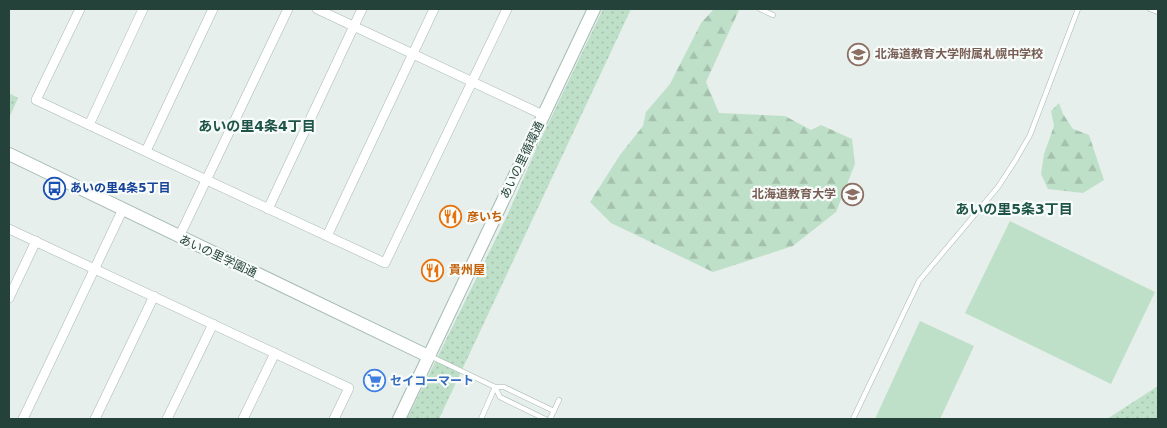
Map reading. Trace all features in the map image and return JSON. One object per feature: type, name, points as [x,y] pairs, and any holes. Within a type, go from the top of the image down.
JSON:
[{"type":"street","points":[[80,9],[36,100],[385,263],[508,9]]},
{"type":"street","points":[[89,125],[143,9]]},
{"type":"street","points":[[146,151],[213,9]]},
{"type":"street","points":[[179,238],[288,9]]},
{"type":"street","points":[[317,9],[544,115]]},
{"type":"street","points":[[268,209],[362,9]]},
{"type":"street","points":[[327,236],[434,9]]},
{"type":"street","name":"あいの里循環通","points":[[399,419],[594,9]]},
{"type":"street","name":"あいの里学園通","points":[[9,154],[179,238],[428,356]]},
{"type":"street","points":[[23,419],[123,209]]},
{"type":"street","points":[[9,229],[349,388],[334,419]]},
{"type":"street","points":[[9,298],[36,241]]},
{"type":"street","points":[[95,419],[154,296]]},
{"type":"street","points":[[167,419],[213,324]]},
{"type":"street","points":[[243,419],[275,353]]},
{"type":"lane","points":[[760,9],[773,15]]},
{"type":"lane","points":[[853,419],[919,281],[998,187],[1030,134],[1078,9]]},
{"type":"lane","points":[[1150,9],[1158,12]]},
{"type":"lane","points":[[428,356],[495,387],[504,387],[554,411]]},
{"type":"lane","points":[[495,387],[500,397],[545,419]]},
{"type":"lane","points":[[481,419],[495,387]]},
{"type":"lane","points":[[523,408],[528,398]]},
{"type":"lane","points":[[550,419],[559,400]]},
{"type":"green space","points":[[603,9],[631,9],[439,419],[407,419],[507,216],[537,147]]},
{"type":"green space","points":[[714,9],[739,10],[706,82],[719,113],[785,116],[811,130],[821,125],[852,139],[855,164],[836,212],[793,246],[713,272],[611,223],[590,202],[620,155],[643,126],[646,112],[670,84],[701,23]]},
{"type":"green space","points":[[9,93],[18,98],[9,118]]},
{"type":"green space","points":[[1059,103],[1063,114],[1073,129],[1089,135],[1104,180],[1083,193],[1048,189],[1041,174],[1044,154],[1054,126],[1051,111]]},
{"type":"green space","points":[[1010,221],[1155,292],[1111,384],[965,313]]},
{"type":"green space","points":[[920,321],[974,346],[940,419],[875,419]]},
{"type":"green space","points":[[1158,386],[1158,419],[1107,419]]},
{"type":"place","name":"北海道教育大学附属札幌中学校","points":[[859,54]]},
{"type":"place","name":"あいの里4条5丁目","points":[[54,188]]},
{"type":"place","name":"北海道教育大学","points":[[852,194]]},
{"type":"place","name":"彦いち","points":[[451,217]]},
{"type":"place","name":"貴州屋","points":[[433,270]]},
{"type":"place","name":"セイコーマート","points":[[374,381]]},
{"type":"district","name":"あいの里4条4丁目","points":[[257,126]]},
{"type":"district","name":"あいの里5条3丁目","points":[[1014,209]]}]
